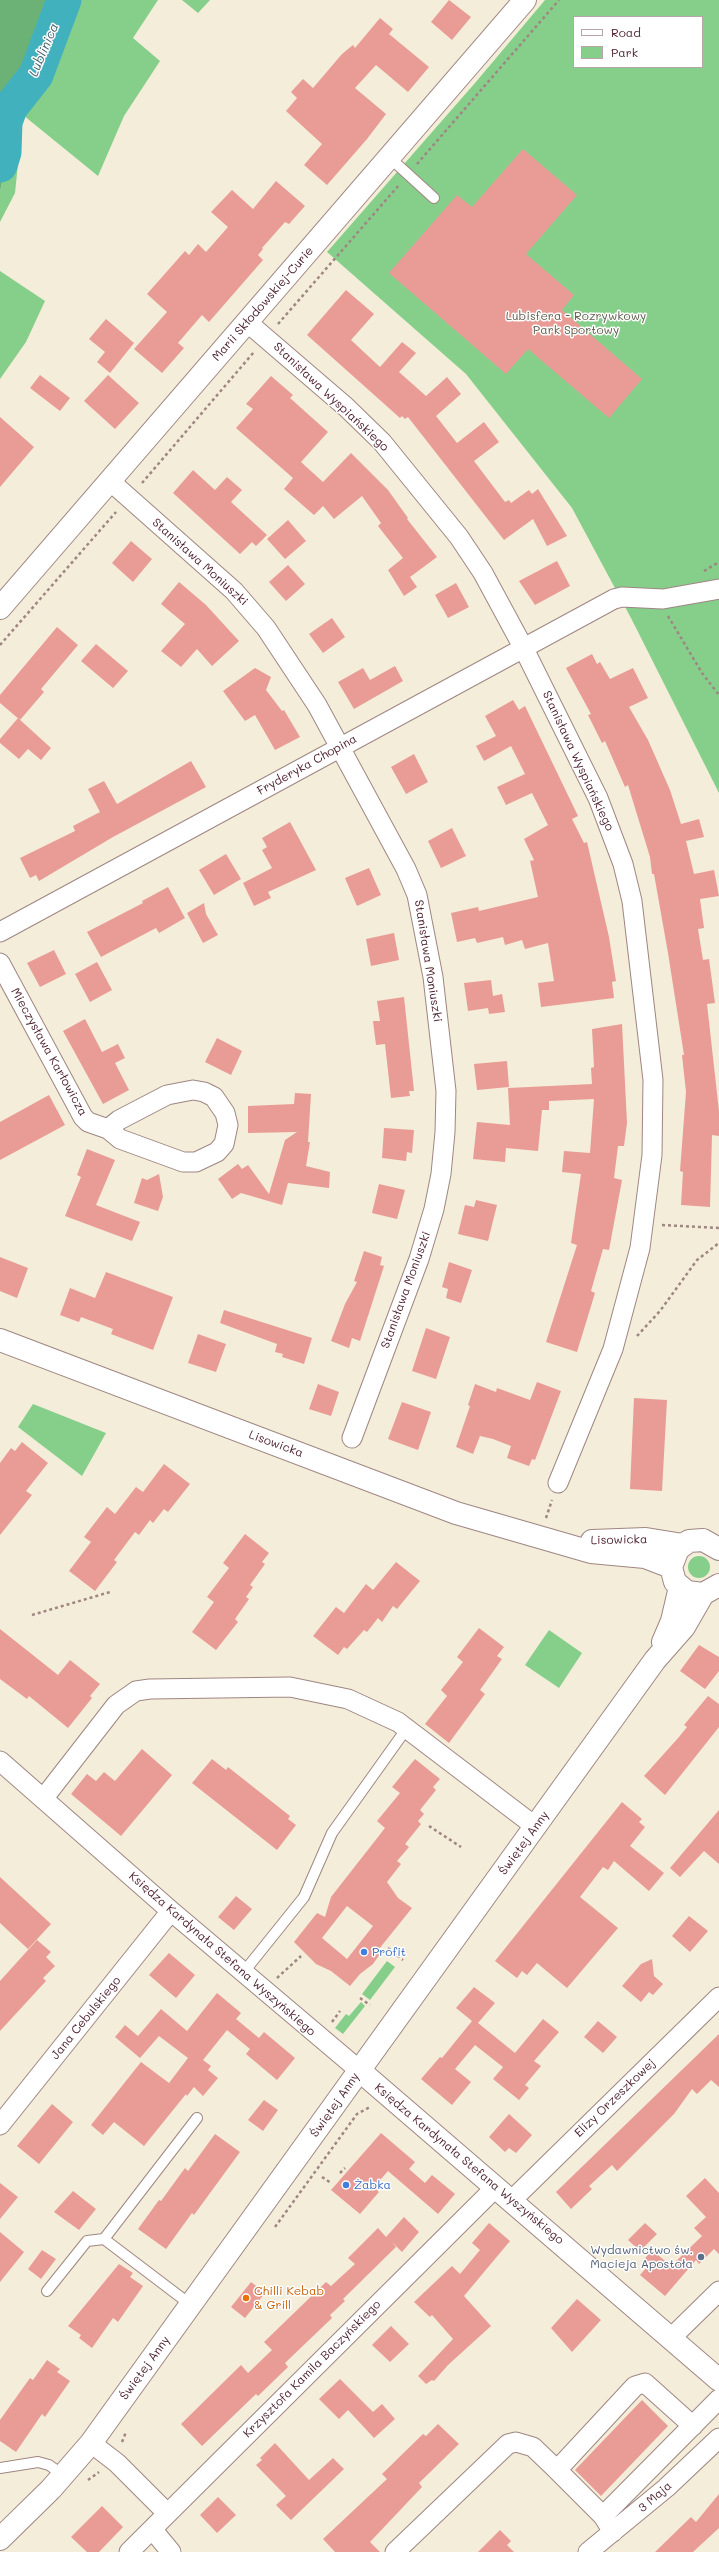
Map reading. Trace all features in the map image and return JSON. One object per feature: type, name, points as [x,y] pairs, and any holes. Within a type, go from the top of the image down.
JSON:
[{"type":"street","name":"Marii Skłodowskiej-Curie","points":[[0,608],[525,0]]},
{"type":"street","name":"Stanisława Wyspiańskiego","points":[[247,322],[346,407],[402,464],[459,537],[483,573],[523,647],[603,810],[623,864],[632,902],[653,1080],[652,1155],[640,1248],[609,1359],[558,1483]]},
{"type":"street","name":"Stanisława Moniuszki","points":[[110,481],[215,574],[252,610],[295,670],[340,747],[406,869],[417,896],[433,977],[446,1091],[446,1132],[434,1210],[419,1260],[352,1438]]},
{"type":"street","points":[[663,599],[719,588]]},
{"type":"street","name":"Fryderyka Chopina","points":[[0,932],[614,599],[622,597],[663,599]]},
{"type":"street","name":"Mieczysława Karłowicza","points":[[0,963],[83,1117],[93,1125],[108,1129],[120,1139],[183,1162],[196,1162],[217,1152],[224,1144],[228,1125],[224,1113],[214,1097],[204,1092],[193,1090],[167,1095],[119,1120],[108,1129]]},
{"type":"street","name":"Lisowicka","points":[[0,1340],[456,1513],[591,1552],[645,1557],[671,1567]]},
{"type":"street","name":"Lisowicka","points":[[555,1542],[646,1539],[712,1544]]},
{"type":"street","points":[[711,1589],[687,1592],[680,1588],[672,1575],[671,1567],[674,1555],[712,1544]]},
{"type":"street","name":"Świętej Anny","points":[[655,1660],[672,1621],[680,1588]]},
{"type":"street","name":"Świętej Anny","points":[[0,2539],[64,2476],[91,2443],[655,1660],[684,1627],[711,1589]]},
{"type":"street","points":[[43,1799],[116,1705],[136,1691],[157,1688],[307,1689],[348,1699],[407,1728],[536,1827]]},
{"type":"street","name":"Księdza Kardynała Stefana Wyszyńskiego","points":[[2,1768],[43,1799],[243,1973],[504,2193],[719,2380]]},
{"type":"street","name":"Jana Cebulskiego","points":[[0,2125],[171,1911]]},
{"type":"street","name":"Elizy Orzeszkowej","points":[[504,2193],[719,1997]]},
{"type":"street","name":"Krzysztofa Kamila Baczyńskiego","points":[[129,2552],[167,2513],[504,2193]]},
{"type":"street","points":[[671,2338],[719,2291]]},
{"type":"street","points":[[557,2470],[639,2383],[645,2383],[649,2386],[693,2426]]},
{"type":"street","points":[[603,2516],[719,2399]]},
{"type":"street","name":"3 Maja","points":[[588,2552],[666,2488],[719,2438]]},
{"type":"street","points":[[395,2552],[508,2444],[516,2442],[533,2448],[557,2470],[603,2516],[613,2532]]},
{"type":"street","points":[[91,2443],[117,2463],[167,2513]]},
{"type":"street","points":[[152,2529],[171,2552]]},
{"type":"lane","points":[[389,157],[434,198]]},
{"type":"lane","points":[[243,1973],[304,1897],[332,1833],[407,1728]]},
{"type":"lane","points":[[104,2239],[197,2118]]},
{"type":"lane","points":[[47,2291],[87,2241],[104,2239],[191,2305]]},
{"type":"lane","points":[[0,2468],[38,2462],[53,2467],[64,2476]]},
{"type":"path","points":[[141,484],[258,347]]},
{"type":"path","points":[[0,645],[117,511]]},
{"type":"path","points":[[663,599],[672,626],[719,696]]},
{"type":"path","points":[[644,1224],[719,1228]]},
{"type":"path","points":[[609,1359],[638,1335],[660,1311],[697,1260],[719,1243]]},
{"type":"path","points":[[32,1615],[110,1592]]},
{"type":"path","points":[[430,1826],[461,1847]]},
{"type":"path","points":[[388,1948],[403,1960]]},
{"type":"path","points":[[274,1981],[301,1956]]},
{"type":"path","points":[[360,1998],[370,2005]]},
{"type":"path","points":[[329,2025],[340,2011]]},
{"type":"path","points":[[340,2173],[345,2168]]},
{"type":"path","points":[[322,2178],[331,2183]]},
{"type":"green space","points":[[0,0],[80,0],[61,55],[17,109],[0,192]]},
{"type":"green space","points":[[80,0],[158,0],[133,38],[160,61],[124,116],[98,176],[23,115],[15,193],[0,222],[0,192],[17,109],[61,55]]},
{"type":"green space","points":[[182,0],[210,0],[198,13]]},
{"type":"green space","name":"Lubisfera - Rozrywkowy Park Sportowy","points":[[545,0],[719,0],[719,793],[631,618],[572,508],[466,374],[327,252],[475,83]]},
{"type":"green space","points":[[0,271],[45,301],[26,342],[0,379]]},
{"type":"green space","points":[[33,1404],[106,1433],[82,1476],[18,1427]]},
{"type":"green space","points":[[699,1556],[707,1559],[710,1567],[707,1575],[699,1578],[691,1575],[688,1567],[691,1559]]},
{"type":"green space","points":[[549,1630],[582,1653],[559,1688],[525,1665]]},
{"type":"green space","points":[[387,1961],[395,1967],[370,2000],[362,1994]]},
{"type":"green space","points":[[361,2002],[365,2006],[343,2034],[335,2028],[346,2014],[349,2016]]},
{"type":"building","points":[[449,0],[471,17],[452,40],[431,22]]},
{"type":"building","points":[[380,18],[393,29],[389,34],[429,67],[408,92],[376,65],[355,88],[386,114],[367,139],[327,185],[304,165],[322,144],[286,111],[297,98],[291,92],[303,79],[313,88],[342,54],[353,45],[355,48]]},
{"type":"building","points":[[523,149],[577,195],[526,254],[574,295],[562,310],[642,379],[609,418],[528,349],[506,374],[389,273],[457,195],[472,207]]},
{"type":"building","points":[[276,181],[305,206],[289,224],[285,222],[262,248],[263,249],[258,255],[263,260],[209,322],[202,315],[178,343],[184,348],[162,373],[134,349],[167,312],[147,294],[185,251],[189,255],[198,244],[206,252],[228,227],[211,212],[232,190],[253,209]]},
{"type":"building","points":[[346,290],[374,314],[351,340],[380,367],[402,342],[416,353],[399,372],[426,396],[447,377],[461,394],[436,416],[457,443],[484,422],[499,442],[474,461],[505,502],[509,500],[511,503],[529,490],[532,494],[538,489],[567,536],[547,546],[533,519],[504,540],[408,417],[405,419],[402,416],[400,418],[307,335]]},
{"type":"building","points":[[106,319],[134,343],[110,373],[97,362],[105,352],[89,339]]},
{"type":"building","points":[[40,375],[70,398],[60,411],[30,388]]},
{"type":"building","points":[[108,375],[139,403],[115,429],[84,401]]},
{"type":"building","points":[[271,376],[293,395],[290,398],[328,432],[301,462],[323,482],[351,453],[388,490],[408,518],[407,519],[437,557],[410,577],[417,587],[404,596],[388,570],[403,558],[378,526],[381,523],[362,496],[334,519],[323,506],[314,515],[284,489],[293,478],[236,428],[253,409],[246,404]]},
{"type":"building","points":[[0,417],[34,447],[0,487]]},
{"type":"building","points":[[193,470],[215,490],[227,477],[242,490],[231,502],[267,535],[256,546],[252,542],[240,554],[173,493]]},
{"type":"building","points":[[288,520],[306,541],[285,559],[267,539]]},
{"type":"building","points":[[131,541],[152,559],[133,582],[112,563]]},
{"type":"building","points":[[557,561],[570,586],[535,605],[519,581]]},
{"type":"building","points":[[288,565],[305,584],[286,601],[269,582]]},
{"type":"building","points":[[179,582],[206,605],[239,641],[212,666],[197,649],[181,667],[161,651],[185,624],[161,604]]},
{"type":"building","points":[[456,583],[469,607],[448,618],[435,595]]},
{"type":"building","points":[[332,618],[345,637],[323,653],[309,634]]},
{"type":"building","points":[[57,627],[78,645],[41,689],[44,692],[20,720],[0,703],[0,695]]},
{"type":"building","points":[[96,644],[128,671],[113,688],[81,661]]},
{"type":"building","points":[[592,654],[597,664],[600,662],[610,679],[633,668],[648,698],[629,707],[648,740],[670,790],[681,824],[699,819],[704,837],[686,841],[694,874],[714,870],[719,896],[700,899],[704,928],[698,929],[703,960],[709,959],[715,1003],[707,1004],[719,1111],[719,1136],[712,1135],[710,1207],[681,1205],[683,1172],[680,1171],[686,1092],[682,1055],[684,1055],[668,953],[650,857],[628,785],[625,787],[605,741],[602,743],[588,715],[591,714],[566,668]]},
{"type":"building","points":[[395,666],[403,681],[354,709],[338,682],[363,668],[370,680]]},
{"type":"building","points":[[255,668],[271,677],[266,690],[282,711],[284,710],[300,737],[275,750],[255,715],[245,721],[223,691]]},
{"type":"building","points":[[513,700],[519,710],[525,706],[578,816],[572,819],[584,843],[587,842],[609,937],[616,981],[612,982],[614,998],[541,1007],[538,983],[554,981],[548,943],[525,949],[522,940],[505,945],[503,937],[477,943],[475,938],[457,942],[451,913],[478,907],[479,911],[538,897],[530,861],[534,860],[524,839],[548,825],[532,793],[506,805],[497,787],[525,774],[511,746],[484,761],[476,746],[496,736],[485,716]]},
{"type":"building","points":[[18,718],[51,748],[41,760],[28,749],[19,759],[0,743],[0,739]]},
{"type":"building","points":[[414,754],[428,782],[406,794],[391,767]]},
{"type":"building","points":[[191,761],[206,787],[113,837],[39,881],[36,875],[30,878],[20,858],[75,831],[73,826],[100,812],[88,789],[104,781],[117,804]]},
{"type":"building","points":[[290,822],[316,870],[268,892],[271,898],[254,906],[243,883],[272,868],[262,850],[267,847],[262,838]]},
{"type":"building","points":[[452,828],[466,856],[441,868],[428,841]]},
{"type":"building","points":[[226,854],[241,879],[214,895],[199,870]]},
{"type":"building","points":[[369,868],[381,895],[357,906],[345,878]]},
{"type":"building","points":[[168,887],[185,918],[159,933],[156,928],[101,957],[87,932],[143,903],[142,901]]},
{"type":"building","points":[[204,903],[206,914],[218,935],[203,943],[187,913]]},
{"type":"building","points":[[394,933],[399,960],[371,966],[366,939]]},
{"type":"building","points":[[54,950],[66,974],[40,987],[27,963]]},
{"type":"building","points":[[97,962],[112,990],[90,1002],[75,974]]},
{"type":"building","points":[[491,980],[493,996],[502,994],[505,1012],[489,1014],[488,1008],[468,1011],[464,983]]},
{"type":"building","points":[[404,997],[414,1091],[409,1091],[410,1096],[391,1098],[385,1044],[376,1045],[373,1021],[380,1021],[377,1001]]},
{"type":"building","points":[[85,1019],[102,1052],[118,1044],[125,1058],[115,1063],[129,1090],[103,1104],[63,1031]]},
{"type":"building","points":[[622,1024],[627,1123],[624,1146],[618,1146],[614,1178],[622,1180],[609,1250],[603,1249],[591,1291],[595,1293],[577,1352],[546,1342],[577,1245],[571,1243],[581,1174],[562,1172],[564,1151],[590,1153],[594,1099],[549,1101],[549,1110],[542,1110],[538,1151],[506,1148],[505,1162],[473,1159],[477,1122],[510,1125],[508,1088],[592,1084],[591,1068],[594,1067],[592,1029]]},
{"type":"building","points":[[217,1038],[242,1051],[231,1075],[205,1062]]},
{"type":"building","points":[[507,1061],[509,1087],[477,1090],[474,1064]]},
{"type":"building","points":[[295,1093],[311,1094],[308,1142],[310,1142],[306,1166],[330,1172],[329,1188],[288,1183],[282,1205],[241,1193],[232,1199],[218,1179],[238,1164],[242,1169],[248,1165],[269,1194],[285,1140],[297,1132],[248,1133],[248,1106],[294,1104]]},
{"type":"building","points":[[49,1095],[65,1125],[0,1160],[0,1122]]},
{"type":"building","points":[[384,1128],[414,1130],[412,1153],[407,1152],[406,1161],[382,1158]]},
{"type":"building","points":[[87,1149],[115,1160],[96,1205],[140,1222],[132,1241],[65,1216],[81,1177],[77,1175]]},
{"type":"building","points":[[159,1174],[163,1197],[158,1211],[134,1203],[142,1178],[147,1180]]},
{"type":"building","points":[[379,1184],[405,1190],[397,1219],[372,1213]]},
{"type":"building","points":[[476,1200],[497,1205],[488,1241],[458,1234],[465,1205],[474,1207]]},
{"type":"building","points":[[364,1251],[382,1257],[380,1265],[384,1266],[360,1341],[352,1338],[349,1348],[331,1341],[345,1304],[357,1282],[354,1281]]},
{"type":"building","points":[[0,1257],[28,1268],[17,1298],[0,1291]]},
{"type":"building","points":[[449,1262],[472,1270],[461,1303],[446,1298],[448,1289],[442,1287]]},
{"type":"building","points":[[106,1272],[173,1297],[153,1350],[111,1334],[113,1329],[81,1317],[79,1322],[60,1315],[70,1288],[95,1298]]},
{"type":"building","points":[[224,1310],[312,1338],[304,1364],[282,1357],[283,1354],[275,1352],[277,1344],[220,1323]]},
{"type":"building","points":[[426,1328],[450,1337],[436,1379],[412,1371]]},
{"type":"building","points":[[198,1334],[226,1344],[216,1372],[188,1363]]},
{"type":"building","points":[[537,1382],[561,1391],[535,1460],[532,1459],[529,1466],[507,1458],[511,1446],[493,1439],[480,1436],[473,1454],[456,1447],[470,1406],[468,1405],[475,1384],[496,1392],[497,1388],[530,1400]]},
{"type":"building","points":[[318,1384],[339,1392],[331,1416],[309,1409]]},
{"type":"building","points":[[634,1398],[667,1400],[662,1491],[630,1489]]},
{"type":"building","points":[[402,1402],[431,1412],[418,1450],[388,1439]]},
{"type":"building","points":[[22,1442],[48,1463],[26,1491],[32,1495],[0,1535],[0,1463],[11,1448],[15,1451]]},
{"type":"building","points":[[164,1464],[190,1484],[168,1512],[164,1509],[153,1523],[150,1520],[139,1535],[135,1532],[114,1560],[117,1562],[95,1591],[69,1571],[91,1542],[84,1537],[107,1507],[115,1514],[136,1487],[143,1492]]},
{"type":"building","points":[[245,1534],[269,1553],[262,1562],[265,1564],[250,1585],[253,1587],[246,1597],[249,1599],[235,1619],[238,1622],[216,1650],[192,1632],[214,1602],[207,1597],[229,1568],[223,1563]]},
{"type":"building","points":[[396,1562],[420,1581],[397,1609],[393,1606],[382,1622],[378,1618],[367,1632],[364,1630],[347,1649],[344,1647],[338,1655],[313,1636],[336,1607],[344,1613],[366,1584],[373,1590]]},
{"type":"building","points":[[479,1628],[504,1647],[497,1656],[502,1659],[480,1690],[485,1694],[449,1743],[425,1724],[447,1696],[441,1690],[463,1662],[457,1657]]},
{"type":"building","points":[[0,1629],[58,1675],[70,1660],[100,1684],[90,1696],[92,1698],[68,1728],[29,1696],[27,1699],[0,1679]]},
{"type":"building","points":[[699,1645],[719,1657],[719,1671],[705,1689],[680,1671]]},
{"type":"building","points":[[708,1696],[719,1704],[719,1727],[665,1795],[644,1776],[687,1727],[684,1725]]},
{"type":"building","points":[[142,1749],[172,1775],[121,1836],[71,1794],[87,1774],[96,1781],[104,1772],[115,1781]]},
{"type":"building","points":[[212,1759],[226,1770],[228,1767],[290,1816],[288,1819],[296,1825],[277,1850],[192,1783]]},
{"type":"building","points":[[415,1759],[440,1779],[433,1787],[436,1790],[420,1810],[424,1814],[418,1821],[421,1824],[405,1844],[409,1847],[397,1861],[401,1864],[387,1882],[398,1898],[412,1908],[379,1949],[380,1954],[373,1964],[360,1974],[350,1986],[331,1971],[316,1964],[294,1942],[317,1913],[325,1917],[331,1897],[385,1828],[377,1821],[400,1793],[392,1787]],"holes":[[[347,1906],[373,1926],[347,1959],[322,1938]]]},
{"type":"building","points":[[622,1802],[642,1819],[639,1822],[645,1827],[630,1846],[664,1873],[649,1891],[614,1861],[608,1870],[603,1867],[580,1897],[618,1928],[567,1988],[537,1963],[527,1975],[522,1971],[517,1978],[495,1961]]},
{"type":"building","points":[[719,1810],[719,1864],[704,1851],[680,1877],[670,1868]]},
{"type":"building","points":[[0,1877],[51,1924],[28,1949],[0,1923]]},
{"type":"building","points":[[236,1896],[252,1909],[234,1930],[218,1917]]},
{"type":"building","points":[[689,1916],[708,1931],[690,1952],[672,1936]]},
{"type":"building","points":[[37,1940],[51,1952],[46,1957],[55,1966],[43,1978],[46,1981],[0,2031],[0,1981]]},
{"type":"building","points":[[169,1953],[195,1975],[176,1998],[149,1975]]},
{"type":"building","points":[[652,1959],[654,1976],[663,1984],[653,1995],[649,1992],[641,2002],[622,1986],[641,1964]]},
{"type":"building","points":[[474,1987],[495,2003],[478,2023],[515,2053],[543,2019],[559,2032],[534,2061],[541,2066],[525,2085],[529,2088],[519,2100],[493,2079],[503,2067],[475,2045],[455,2069],[471,2082],[452,2105],[421,2079],[440,2057],[442,2058],[472,2021],[456,2008]]},
{"type":"building","points":[[217,1993],[241,2013],[236,2019],[259,2038],[264,2032],[295,2058],[277,2080],[246,2054],[250,2049],[227,2030],[203,2060],[211,2066],[208,2070],[218,2078],[203,2096],[194,2087],[187,2096],[186,2094],[144,2146],[114,2122],[103,2135],[91,2125],[141,2062],[169,2083],[188,2058],[159,2036],[140,2058],[115,2037],[125,2025],[138,2036],[161,2009],[187,2031]]},
{"type":"building","points":[[598,2021],[617,2037],[603,2053],[584,2037]]},
{"type":"building","points":[[719,2034],[719,2087],[711,2080],[697,2094],[692,2089],[674,2114],[617,2171],[612,2165],[589,2186],[592,2189],[571,2209],[556,2192]]},
{"type":"building","points":[[264,2100],[278,2110],[263,2131],[248,2120]]},
{"type":"building","points":[[52,2104],[73,2122],[39,2164],[17,2146]]},
{"type":"building","points":[[509,2114],[532,2135],[516,2153],[509,2148],[505,2152],[489,2137]]},
{"type":"building","points":[[381,2133],[415,2162],[409,2169],[425,2183],[432,2175],[455,2194],[438,2214],[388,2171],[374,2187],[379,2192],[360,2214],[331,2190]]},
{"type":"building","points":[[215,2134],[240,2152],[194,2215],[192,2213],[166,2249],[138,2229],[185,2168],[188,2171]]},
{"type":"building","points":[[705,2178],[719,2193],[719,2254],[714,2249],[699,2264],[696,2260],[665,2296],[640,2275],[647,2267],[642,2262],[652,2250],[671,2266],[702,2236],[694,2228],[706,2217],[686,2196]]},
{"type":"building","points":[[0,2183],[18,2197],[0,2219]]},
{"type":"building","points":[[73,2191],[96,2209],[79,2230],[54,2212]]},
{"type":"building","points":[[404,2217],[419,2232],[402,2252],[392,2242],[396,2247],[343,2299],[345,2301],[330,2315],[332,2318],[285,2363],[288,2367],[258,2396],[256,2394],[202,2446],[181,2424],[241,2365],[248,2373],[272,2350],[264,2342],[326,2282],[331,2286],[355,2264],[348,2258],[378,2228],[386,2237]]},
{"type":"building","points":[[489,2223],[510,2241],[464,2296],[491,2326],[448,2365],[434,2381],[432,2380],[426,2384],[418,2376],[453,2339],[432,2315],[430,2317],[414,2302],[452,2266],[460,2274],[480,2250],[472,2243]]},
{"type":"building","points":[[645,2223],[657,2234],[640,2251],[628,2240]]},
{"type":"building","points":[[0,2232],[24,2252],[0,2282]]},
{"type":"building","points":[[42,2250],[56,2259],[41,2279],[28,2269]]},
{"type":"building","points":[[119,2264],[133,2273],[130,2277],[143,2286],[118,2322],[113,2318],[92,2348],[79,2338],[81,2335],[68,2326]]},
{"type":"building","points":[[251,2282],[265,2293],[245,2318],[231,2307]]},
{"type":"building","points":[[577,2299],[601,2320],[572,2352],[551,2328]]},
{"type":"building","points":[[391,2326],[409,2344],[390,2362],[372,2345]]},
{"type":"building","points":[[47,2360],[60,2369],[57,2372],[70,2381],[45,2417],[42,2414],[16,2452],[0,2441],[0,2420],[30,2378],[33,2380]]},
{"type":"building","points":[[340,2379],[373,2412],[382,2404],[395,2419],[374,2438],[348,2410],[339,2419],[319,2399]]},
{"type":"building","points":[[642,2400],[668,2426],[601,2496],[575,2470]]},
{"type":"building","points":[[438,2424],[459,2444],[419,2483],[422,2487],[370,2542],[380,2552],[335,2552],[323,2539],[387,2479],[382,2474],[423,2434],[426,2436]]},
{"type":"building","points":[[275,2443],[309,2480],[333,2458],[344,2469],[291,2520],[276,2505],[286,2496],[256,2465],[262,2460],[260,2458]]},
{"type":"building","points":[[719,2494],[719,2528],[693,2552],[655,2552],[691,2517],[696,2522]]},
{"type":"building","points":[[218,2497],[236,2515],[217,2533],[200,2515]]},
{"type":"building","points":[[102,2506],[123,2527],[99,2552],[87,2552],[71,2537]]},
{"type":"building","points":[[500,2530],[511,2541],[507,2545],[514,2552],[478,2552]]},
{"type":"waterway","name":"Lublinica","points":[[0,165],[4,152],[5,122],[10,108],[36,75],[64,0]]},
{"type":"place","name":"Profit","points":[[364,1952]]},
{"type":"place","name":"Żabka","points":[[346,2185]]},
{"type":"place","name":"Wydawnictwo św. Macieja Apostoła","points":[[701,2257]]},
{"type":"place","name":"Chilli Kebab & Grill","points":[[246,2298]]}]
